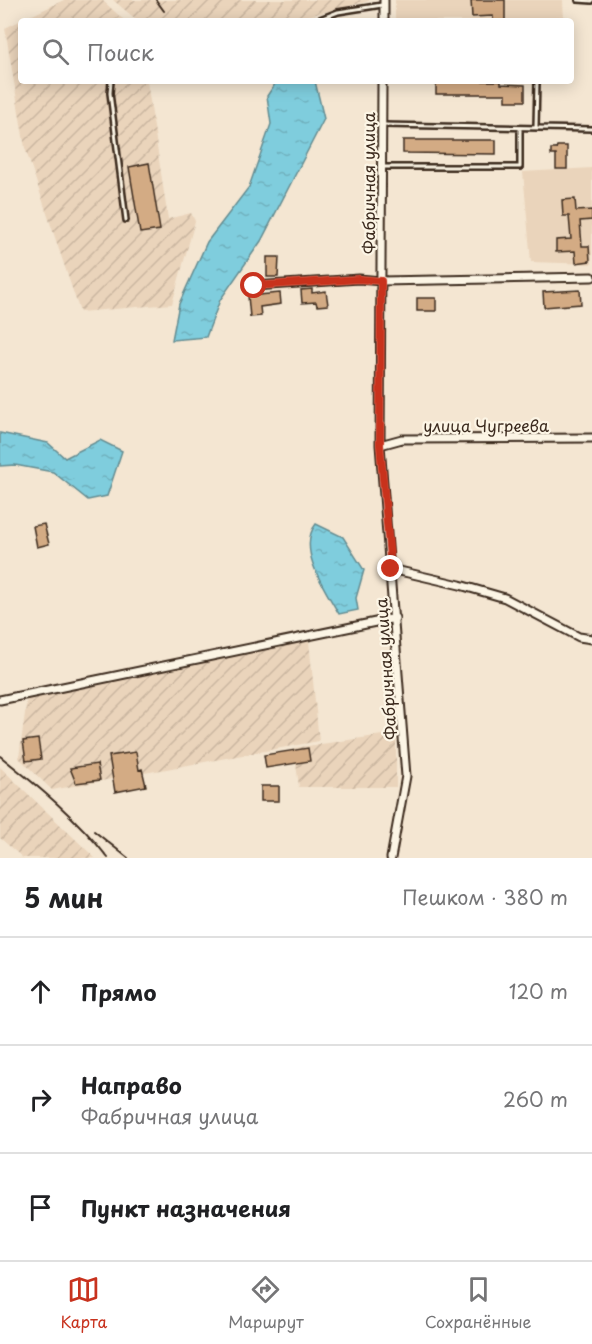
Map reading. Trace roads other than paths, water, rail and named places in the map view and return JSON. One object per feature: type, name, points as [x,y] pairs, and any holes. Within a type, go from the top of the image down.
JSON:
[{"type":"street","name":"Фабричная улица","points":[[382,84],[380,445],[406,776],[391,858]]},
{"type":"street","points":[[254,286],[359,279],[381,281],[592,277]]},
{"type":"street","name":"улица Чугреева","points":[[380,445],[402,439],[592,438]]},
{"type":"street","points":[[391,569],[505,598],[579,637],[592,639]]},
{"type":"street","points":[[0,700],[395,618]]},
{"type":"lane","points":[[578,0],[592,1]]},
{"type":"lane","points":[[323,18],[338,12],[384,3]]},
{"type":"lane","points":[[111,84],[126,220]]},
{"type":"lane","points":[[536,127],[537,84]]},
{"type":"lane","points":[[381,125],[592,129]]},
{"type":"lane","points":[[381,166],[520,167],[520,127]]},
{"type":"water","points":[[275,84],[316,84],[324,119],[261,241],[220,300],[206,337],[172,340],[179,304],[207,242],[249,187],[271,124],[267,96]]},
{"type":"water","points":[[0,433],[48,443],[65,458],[100,440],[122,451],[107,496],[88,500],[53,472],[15,465],[0,466]]},
{"type":"water","points":[[316,524],[343,537],[364,570],[356,598],[358,610],[339,614],[315,570],[309,545]]},
{"type":"railway","points":[[156,0],[164,11]]},
{"type":"railway","points":[[0,756],[71,817],[108,858]]},
{"type":"railway","points":[[94,831],[128,858]]}]
